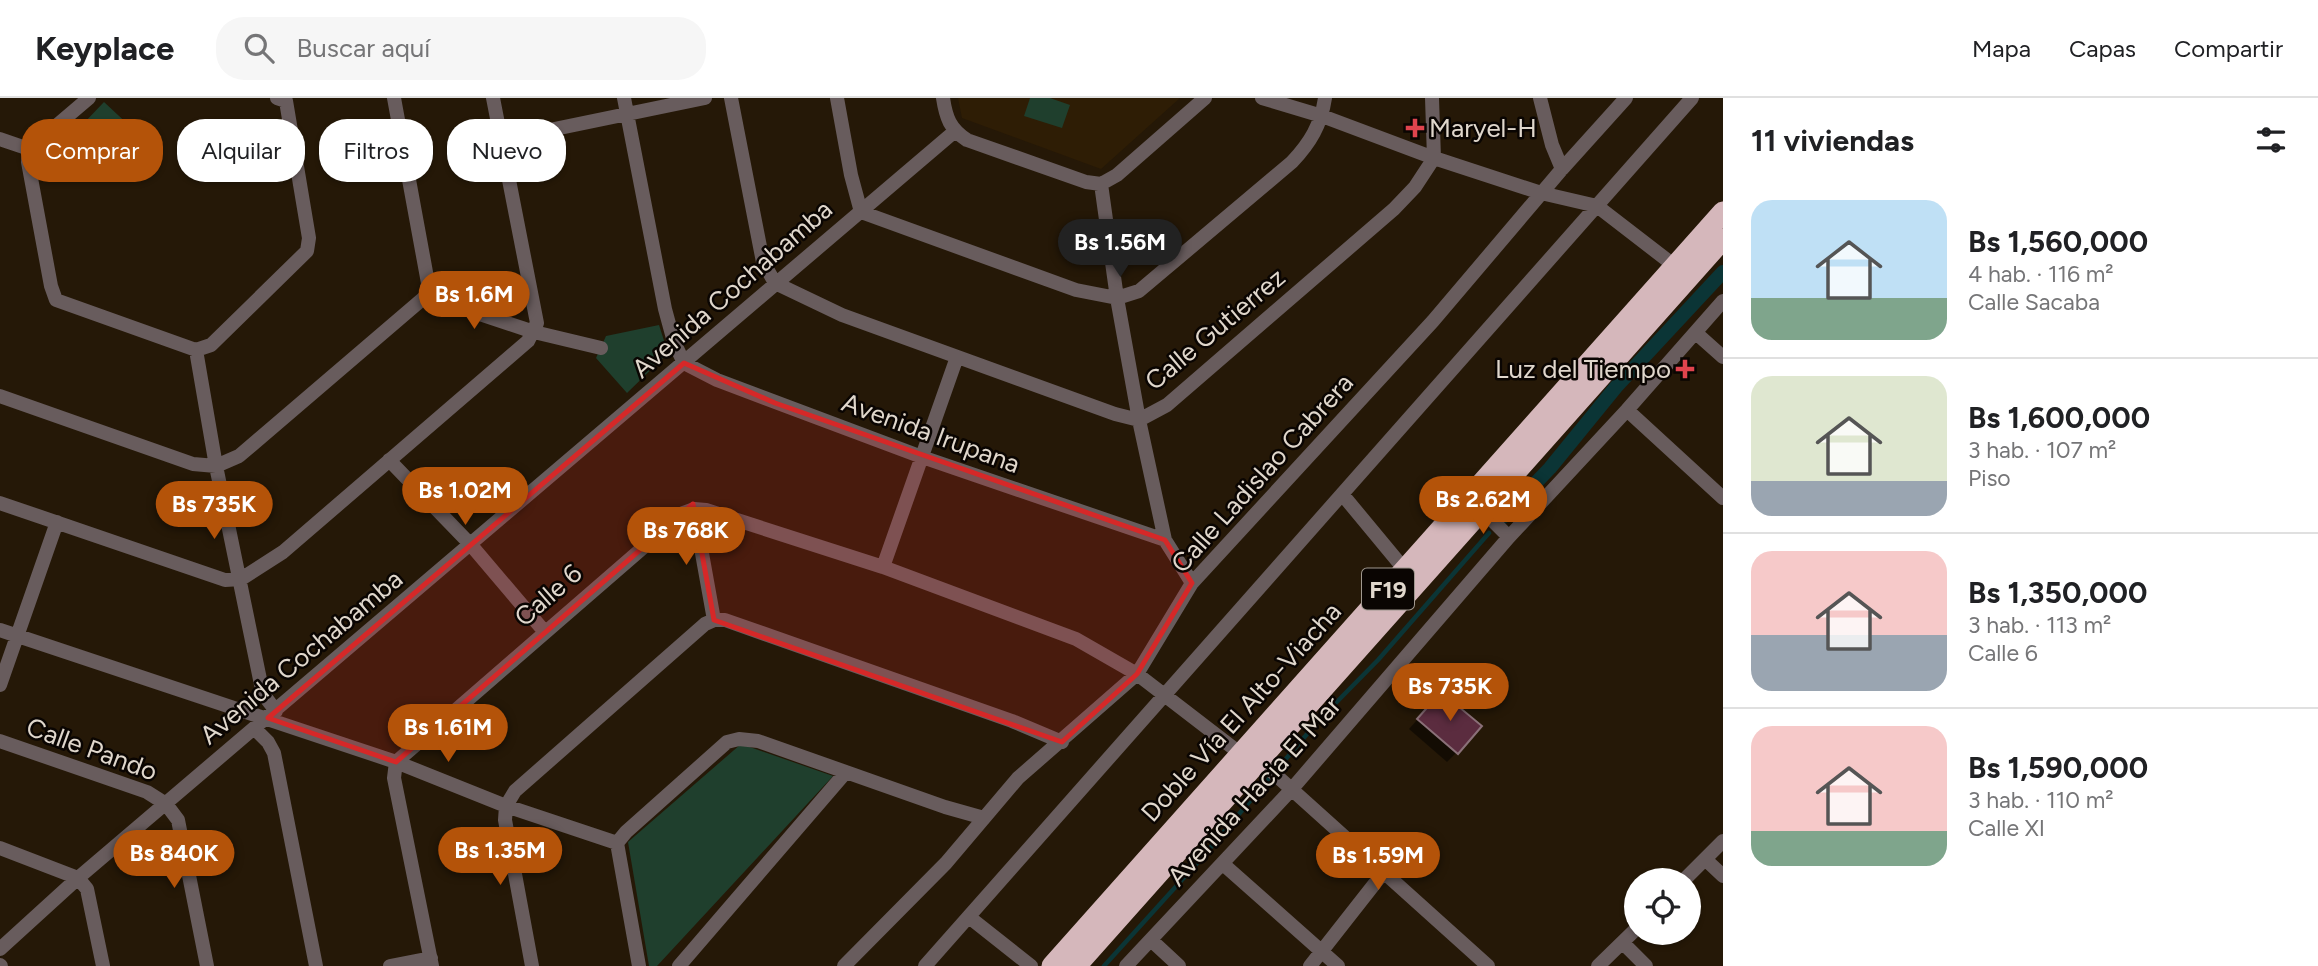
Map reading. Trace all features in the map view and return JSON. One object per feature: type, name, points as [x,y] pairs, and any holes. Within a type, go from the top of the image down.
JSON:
[{"type":"highway","name":"Doble Vía El Alto-Viacha","points":[[1076,966],[1268,771],[1482,510],[1683,272],[1723,212]]},
{"type":"highway","name":"Doble Vía El Alto-Viacha","points":[[1052,966],[1268,771],[1405,570],[1683,272],[1723,239]]},
{"type":"street","points":[[64,119],[89,98]]},
{"type":"street","points":[[0,396],[193,464],[216,466],[239,456],[426,296],[428,283],[394,98]]},
{"type":"street","points":[[493,98],[497,119]]},
{"type":"street","points":[[624,98],[665,309],[674,342],[684,363]]},
{"type":"street","points":[[566,128],[705,98]]},
{"type":"street","points":[[732,98],[763,262],[775,283]]},
{"type":"street","points":[[837,98],[851,175],[861,212],[1076,290],[1118,298],[1139,291],[1292,162],[1309,145],[1322,116],[1325,98]]},
{"type":"street","points":[[943,98],[946,118],[954,132],[967,140],[1086,182],[1101,184],[1117,176],[1205,98]]},
{"type":"street","points":[[1262,98],[1322,116],[1434,158],[1541,193],[1597,206],[1683,272]]},
{"type":"street","points":[[1432,98],[1434,158]]},
{"type":"street","points":[[1540,98],[1552,145],[1562,169]]},
{"type":"street","name":"Calle Ladislao Cabrera","points":[[844,966],[946,863],[1018,778],[1137,674],[1192,583],[1433,321],[1541,193],[1626,98]]},
{"type":"street","points":[[925,966],[1692,98]]},
{"type":"street","points":[[32,182],[55,300],[196,351],[211,345],[307,251],[309,238],[284,99]]},
{"type":"street","name":"Avenida Cochabamba","points":[[0,949],[78,878],[954,132]]},
{"type":"street","points":[[0,139],[21,146]]},
{"type":"street","name":"Calle Gutierrez","points":[[775,283],[842,315],[1115,414],[1139,420],[1167,405],[1394,209],[1415,187],[1434,158]]},
{"type":"street","points":[[0,503],[225,580],[241,579],[283,552],[528,341],[537,323],[509,182]]},
{"type":"street","points":[[1101,184],[1139,420],[1165,540],[1192,583]]},
{"type":"street","points":[[426,296],[534,332],[601,348]]},
{"type":"street","name":"Avenida Hacia El Mar","points":[[1126,966],[1223,864],[1268,771],[1509,537],[1627,410],[1723,301]]},
{"type":"street","points":[[1696,333],[1723,357]]},
{"type":"street","points":[[196,351],[216,466],[263,694],[272,714]]},
{"type":"street","points":[[883,567],[957,357]]},
{"type":"street","name":"Avenida Irupana","points":[[684,363],[717,380],[775,403],[922,457],[1165,540]]},
{"type":"street","points":[[1627,410],[1722,494]]},
{"type":"street","points":[[389,460],[471,545],[544,631]]},
{"type":"street","points":[[1342,494],[1405,570]]},
{"type":"street","points":[[714,620],[694,509],[706,510],[883,567],[1076,639],[1137,674],[1268,771],[1488,966]]},
{"type":"street","name":"Calle 6","points":[[396,762],[682,513],[694,509]]},
{"type":"street","points":[[1482,510],[1509,537]]},
{"type":"street","points":[[0,685],[57,522]]},
{"type":"street","points":[[532,966],[505,820],[506,806],[515,791],[705,624],[714,620],[725,620],[1062,741]]},
{"type":"street","points":[[0,630],[272,714],[506,806],[617,843]]},
{"type":"street","points":[[255,729],[268,742],[274,753],[316,966]]},
{"type":"street","points":[[639,966],[617,843],[727,742],[739,739],[758,741],[945,807],[984,818]]},
{"type":"street","name":"Calle Pando","points":[[0,741],[147,792],[166,804],[178,820],[207,966]]},
{"type":"street","points":[[390,966],[431,962],[394,778],[396,762]]},
{"type":"street","points":[[679,966],[846,772]]},
{"type":"street","points":[[1696,868],[1723,841]]},
{"type":"street","points":[[0,848],[78,878],[87,889],[103,966]]},
{"type":"street","points":[[1705,859],[1723,876]]},
{"type":"street","points":[[1223,864],[1338,966]]},
{"type":"street","points":[[1310,966],[1383,873]]},
{"type":"street","points":[[970,916],[1031,966]]},
{"type":"street","points":[[1151,940],[1179,966]]},
{"type":"street","points":[[1598,966],[1623,943],[1646,966]]},
{"type":"highlighted area","points":[[684,363],[775,403],[1165,540],[1192,583],[1137,674],[1062,742],[714,620],[693,504],[396,762],[268,718]]},
{"type":"shaded area","points":[[958,98],[1180,98],[1101,169],[962,118]]},
{"type":"green space","points":[[1030,98],[1050,98],[1070,105],[1062,128],[1024,116]]},
{"type":"green space","points":[[104,102],[122,119],[88,119]]},
{"type":"green space","points":[[659,325],[668,353],[627,393],[596,358],[606,336]]},
{"type":"green space","points":[[741,744],[833,776],[657,966],[649,966],[628,842]]},
{"type":"building","points":[[1441,692],[1482,726],[1458,754],[1417,719]]},
{"type":"waterway","points":[[1503,517],[1550,468],[1616,387],[1723,272]]},
{"type":"waterway","points":[[1104,966],[1199,861],[1319,720],[1378,660],[1489,533]]},
{"type":"place","name":"Maryel-H","points":[[1415,128]]},
{"type":"place","name":"Luz del Tiempo","points":[[1685,369]]}]
